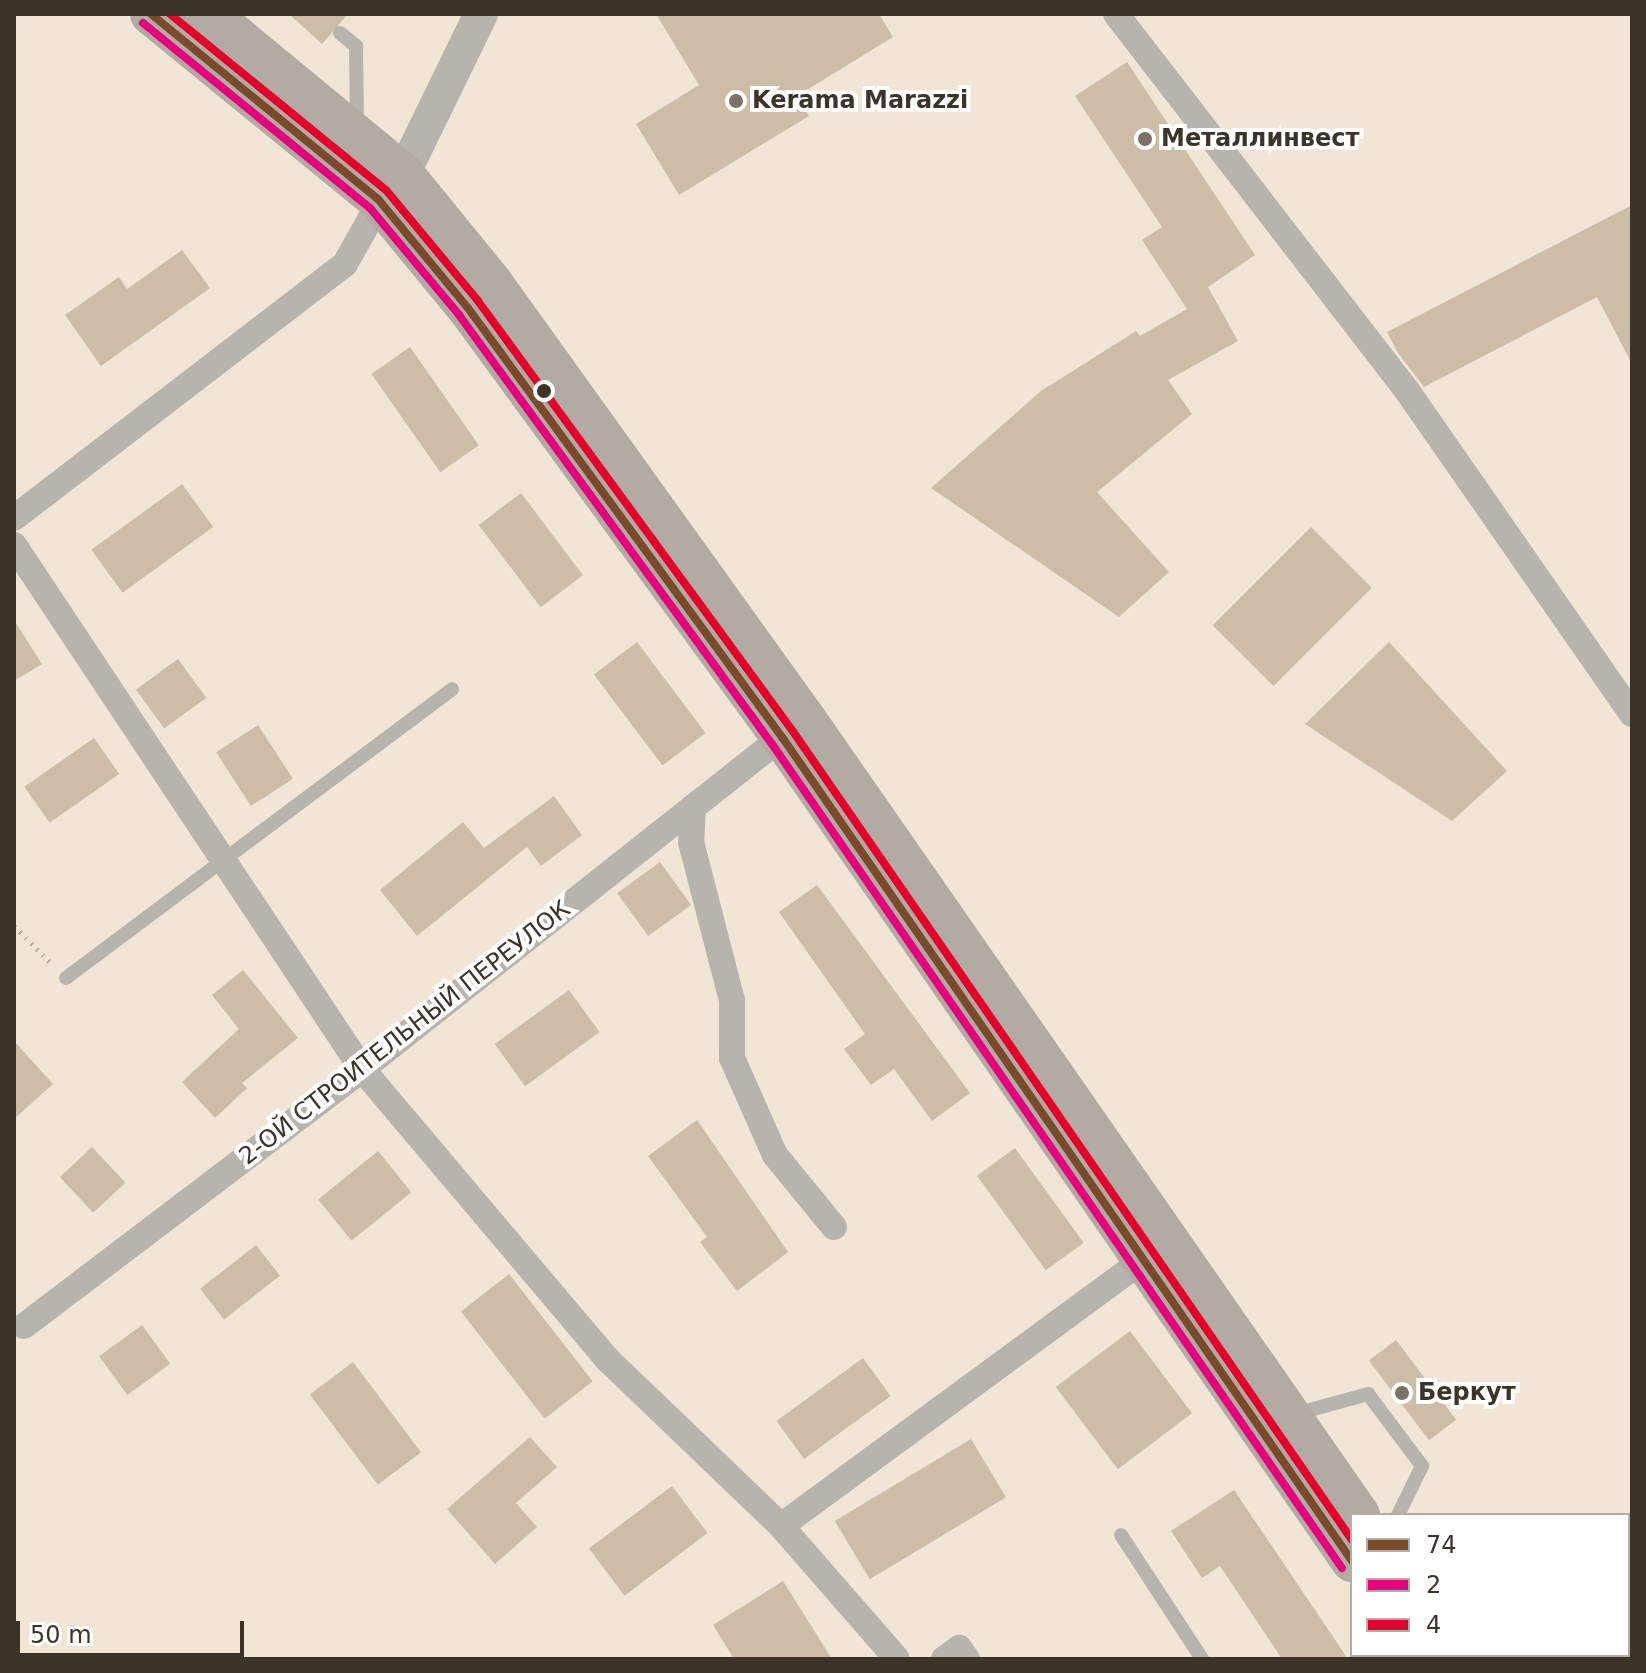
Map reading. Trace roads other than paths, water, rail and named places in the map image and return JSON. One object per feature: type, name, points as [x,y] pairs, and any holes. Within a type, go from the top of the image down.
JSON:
[{"type":"main road","points":[[151,14],[391,186],[491,282],[695,567],[1155,1250],[1350,1558]]},
{"type":"main road","points":[[209,14],[357,136],[468,308],[1155,1250],[1289,1415],[1358,1513]]},
{"type":"street","points":[[14,518],[345,264],[391,186],[481,14]]},
{"type":"street","points":[[1116,14],[1408,392],[1632,714]]},
{"type":"street","points":[[14,545],[362,1069],[607,1359],[781,1526],[897,1659]]},
{"type":"street","name":"2-ОЙ СТРОИТЕЛЬНЫЙ ПЕРЕУЛОК","points":[[19,1323],[362,1069],[782,737]]},
{"type":"street","points":[[693,807],[691,842],[732,1000],[732,1058],[775,1155],[834,1227]]},
{"type":"street","points":[[781,1526],[1155,1250]]},
{"type":"street","points":[[944,1659],[959,1648],[967,1659]]},
{"type":"lane","points":[[340,33],[356,46],[357,136]]},
{"type":"lane","points":[[66,978],[222,857],[452,689]]},
{"type":"lane","points":[[1289,1415],[1368,1394],[1422,1466],[1399,1513]]},
{"type":"lane","points":[[1121,1535],[1202,1659]]},
{"type":"place","name":"Kerama Marazzi","points":[[736,101]]},
{"type":"place","name":"Металлинвест","points":[[1145,139]]},
{"type":"place","name":"Беркут","points":[[1402,1393]]}]
